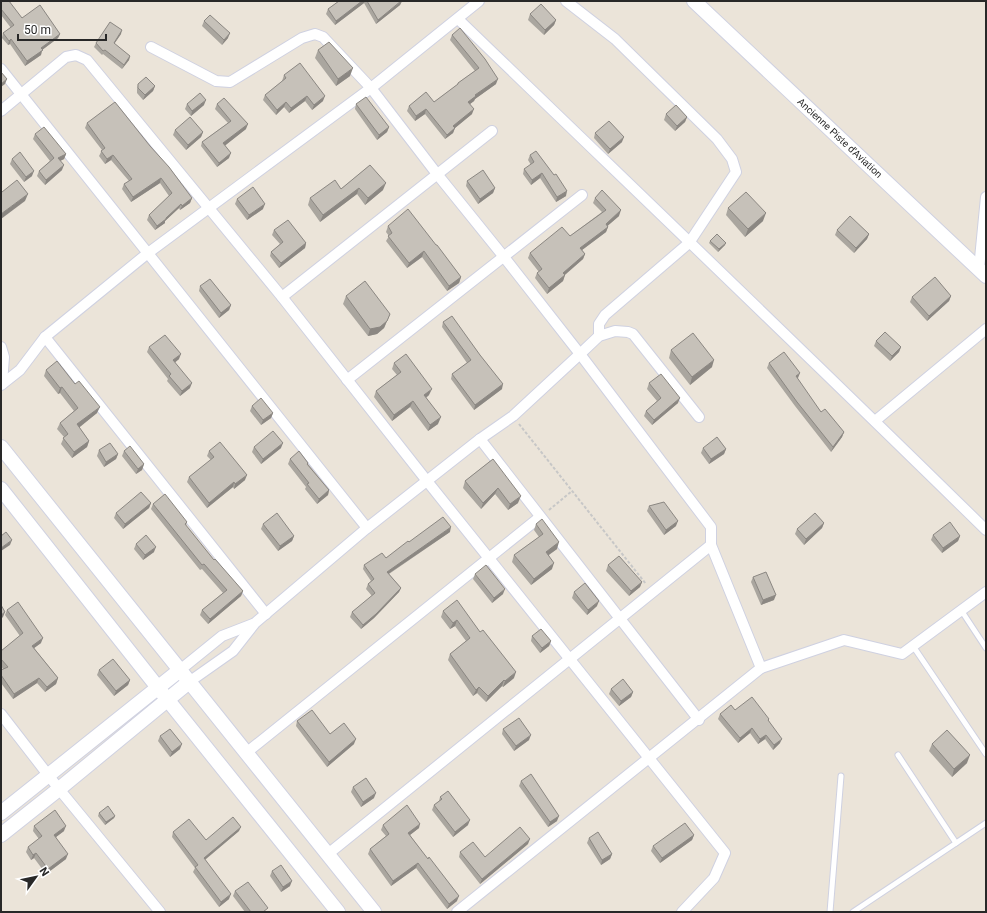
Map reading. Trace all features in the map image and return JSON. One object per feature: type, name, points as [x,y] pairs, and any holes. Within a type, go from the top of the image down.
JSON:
[{"type":"street","points":[[2,384],[20,370],[45,337],[148,253],[371,88],[479,1]]},
{"type":"street","points":[[566,1],[615,39],[717,139],[732,159],[736,172],[689,243],[605,315],[599,324],[599,336]]},
{"type":"street","name":"Ancienne Piste d'Aviation","points":[[694,1],[983,273]]},
{"type":"street","points":[[458,19],[986,530]]},
{"type":"street","points":[[151,47],[216,81],[230,82],[302,38],[315,34],[323,37],[371,88],[437,174],[580,354],[711,527],[711,546],[761,668]]},
{"type":"street","points":[[1,111],[66,57],[76,55],[88,60],[282,297],[427,481],[725,852],[714,878],[682,912]]},
{"type":"street","points":[[1,69],[367,528]]},
{"type":"street","points":[[282,297],[492,131]]},
{"type":"street","points":[[347,380],[582,195]]},
{"type":"street","points":[[983,273],[986,197]]},
{"type":"street","points":[[875,421],[986,329]]},
{"type":"street","points":[[1,835],[167,699],[232,651],[255,623],[367,528],[480,439],[513,416],[599,336],[615,331],[633,334],[699,417]]},
{"type":"street","points":[[45,337],[266,614]]},
{"type":"street","points":[[1,347],[4,357],[2,384]]},
{"type":"street","points":[[480,439],[699,720]]},
{"type":"street","points":[[1,447],[374,912]]},
{"type":"street","points":[[1,489],[158,688],[338,912]]},
{"type":"street","points":[[246,753],[540,517]]},
{"type":"street","points":[[328,854],[711,546]]},
{"type":"street","points":[[458,912],[649,758],[699,720],[761,668],[844,640],[902,654],[986,592]]},
{"type":"street","points":[[1,814],[222,636],[255,623]]},
{"type":"street","points":[[1,714],[48,776],[160,912]]},
{"type":"lane","points":[[961,610],[986,648]]},
{"type":"lane","points":[[913,646],[986,754]]},
{"type":"lane","points":[[898,754],[956,843]]},
{"type":"lane","points":[[830,912],[841,776]]},
{"type":"lane","points":[[854,912],[986,823]]},
{"type":"path","points":[[513,416],[653,592]]},
{"type":"path","points":[[540,517],[572,491]]},
{"type":"building","points":[[1,1],[9,1],[22,18],[40,5],[60,34],[41,48],[43,50],[27,61],[11,39],[9,41],[3,33],[14,25],[1,9]]},
{"type":"building","points":[[339,1],[362,1],[336,21],[328,9]]},
{"type":"building","points":[[367,1],[401,1],[378,20]]},
{"type":"building","points":[[541,4],[556,20],[545,30],[530,14]]},
{"type":"building","points":[[210,15],[230,33],[224,40],[204,21]]},
{"type":"building","points":[[110,22],[122,30],[114,43],[130,56],[124,65],[105,50],[103,51],[96,43]]},
{"type":"building","points":[[460,28],[485,59],[498,79],[475,95],[476,96],[468,102],[474,109],[453,126],[455,128],[447,135],[426,109],[416,116],[409,106],[426,92],[434,102],[479,68],[452,35]]},
{"type":"building","points":[[329,42],[353,68],[338,79],[318,50]]},
{"type":"building","points":[[300,63],[325,96],[314,105],[307,96],[291,108],[286,102],[277,110],[265,95],[286,78],[284,75]]},
{"type":"building","points":[[1,72],[7,79],[1,84]]},
{"type":"building","points":[[146,77],[155,86],[145,95],[138,88],[138,84]]},
{"type":"building","points":[[200,93],[206,100],[192,111],[187,104]]},
{"type":"building","points":[[366,97],[389,127],[379,135],[356,104]]},
{"type":"building","points":[[224,98],[248,124],[223,143],[231,153],[219,163],[202,142],[231,121],[217,104]]},
{"type":"building","points":[[115,102],[169,167],[192,198],[182,206],[181,204],[157,226],[149,215],[172,193],[161,178],[133,197],[124,184],[132,179],[113,155],[107,159],[101,151],[105,148],[87,123]]},
{"type":"building","points":[[676,105],[687,117],[677,126],[666,114]]},
{"type":"building","points":[[190,117],[203,132],[188,145],[175,130]]},
{"type":"building","points":[[609,121],[624,137],[610,149],[595,133]]},
{"type":"building","points":[[44,127],[66,154],[58,158],[64,165],[46,180],[39,171],[54,158],[35,134]]},
{"type":"building","points":[[536,151],[554,175],[556,174],[567,191],[557,197],[542,173],[532,180],[524,169],[534,162],[530,155]]},
{"type":"building","points":[[20,152],[34,171],[26,177],[12,159]]},
{"type":"building","points":[[370,165],[386,183],[368,198],[359,188],[323,215],[310,198],[335,180],[341,189]]},
{"type":"building","points":[[483,170],[495,188],[480,199],[467,181]]},
{"type":"building","points":[[17,180],[28,194],[1,214],[1,191],[2,192]]},
{"type":"building","points":[[253,187],[265,204],[249,215],[237,199]]},
{"type":"building","points":[[602,190],[621,210],[606,224],[608,227],[580,248],[585,254],[563,273],[565,275],[549,288],[537,273],[542,269],[530,253],[562,227],[570,236],[606,210],[595,198]]},
{"type":"building","points":[[746,192],[766,213],[748,229],[728,208]]},
{"type":"building","points":[[408,209],[461,277],[449,286],[424,251],[409,263],[388,236],[392,233],[388,226]]},
{"type":"building","points":[[850,216],[869,234],[856,248],[837,230]]},
{"type":"building","points":[[288,220],[306,243],[281,263],[271,252],[283,242],[274,230]]},
{"type":"building","points":[[717,234],[726,243],[719,249],[710,241]]},
{"type":"building","points":[[935,277],[951,296],[929,316],[912,297]]},
{"type":"building","points":[[210,279],[231,305],[221,313],[200,286]]},
{"type":"building","points":[[365,281],[390,314],[387,321],[380,327],[370,329],[346,296]]},
{"type":"building","points":[[452,316],[503,384],[475,405],[452,374],[471,360],[443,322]]},
{"type":"building","points":[[885,332],[901,347],[892,356],[876,341]]},
{"type":"building","points":[[693,333],[714,360],[692,377],[671,350]]},
{"type":"building","points":[[165,335],[181,354],[173,360],[192,383],[182,391],[169,376],[171,374],[149,347]]},
{"type":"building","points":[[784,352],[800,373],[796,376],[821,412],[825,409],[844,432],[833,447],[797,402],[769,363]]},
{"type":"building","points":[[406,354],[432,389],[424,395],[441,417],[430,425],[413,401],[394,415],[376,391],[401,372],[394,363]]},
{"type":"building","points":[[57,361],[75,384],[79,381],[100,407],[77,424],[89,441],[74,452],[63,438],[68,434],[60,423],[78,408],[62,387],[60,388],[46,370]]},
{"type":"building","points":[[661,374],[680,398],[654,420],[646,411],[661,398],[649,383]]},
{"type":"building","points":[[261,398],[273,413],[263,420],[252,406]]},
{"type":"building","points":[[273,431],[283,443],[263,459],[254,447]]},
{"type":"building","points":[[717,437],[726,449],[711,459],[703,448]]},
{"type":"building","points":[[220,442],[247,475],[235,484],[234,482],[209,503],[189,477],[214,457],[209,451]]},
{"type":"building","points":[[110,443],[118,454],[106,462],[99,450]]},
{"type":"building","points":[[130,446],[144,464],[138,469],[124,451]]},
{"type":"building","points":[[299,451],[308,463],[307,464],[329,490],[319,499],[307,484],[309,483],[290,459]]},
{"type":"building","points":[[493,459],[521,496],[510,504],[498,488],[483,503],[465,481]]},
{"type":"building","points":[[141,492],[151,503],[125,524],[116,513]]},
{"type":"building","points":[[165,494],[187,522],[185,524],[214,560],[215,559],[243,591],[210,619],[202,610],[227,590],[204,564],[202,565],[153,504]]},
{"type":"building","points":[[664,502],[678,521],[666,530],[649,506]]},
{"type":"building","points":[[277,513],[294,536],[280,546],[263,524]]},
{"type":"building","points":[[815,513],[824,523],[806,539],[797,529]]},
{"type":"building","points":[[443,517],[451,527],[387,572],[401,588],[363,625],[352,612],[375,593],[368,584],[374,579],[364,565],[382,553],[386,558]]},
{"type":"building","points":[[542,519],[559,542],[546,552],[554,563],[534,579],[514,555],[543,534],[536,524]]},
{"type":"building","points":[[950,522],[960,536],[943,548],[933,535]]},
{"type":"building","points":[[6,532],[12,540],[1,548],[1,536]]},
{"type":"building","points":[[146,535],[156,547],[145,555],[136,544]]},
{"type":"building","points":[[619,556],[642,582],[631,591],[608,565]]},
{"type":"building","points":[[486,565],[505,589],[494,598],[475,574]]},
{"type":"building","points":[[766,572],[776,595],[763,600],[753,577]]},
{"type":"building","points":[[585,583],[599,601],[588,610],[574,592]]},
{"type":"building","points":[[457,600],[480,632],[483,630],[516,672],[505,681],[504,680],[488,696],[479,687],[476,690],[450,654],[470,638],[457,620],[453,623],[443,611]]},
{"type":"building","points":[[18,602],[43,638],[32,646],[58,678],[47,687],[39,678],[14,694],[1,675],[1,670],[8,667],[1,659],[1,651],[23,633],[7,610]]},
{"type":"building","points":[[1,605],[5,612],[1,615]]},
{"type":"building","points":[[541,629],[551,641],[542,648],[532,636]]},
{"type":"building","points":[[113,659],[130,680],[116,691],[99,670]]},
{"type":"building","points":[[623,679],[633,692],[621,701],[611,689]]},
{"type":"building","points":[[752,697],[782,739],[774,745],[766,735],[760,739],[752,728],[740,738],[720,714],[731,705],[735,710]]},
{"type":"building","points":[[312,710],[330,734],[344,723],[356,739],[329,762],[297,721]]},
{"type":"building","points":[[519,718],[531,735],[516,746],[503,729]]},
{"type":"building","points":[[170,729],[182,744],[172,752],[160,736]]},
{"type":"building","points":[[947,730],[970,755],[954,769],[932,744]]},
{"type":"building","points":[[531,774],[559,816],[550,822],[521,781]]},
{"type":"building","points":[[366,778],[376,793],[363,802],[353,787]]},
{"type":"building","points":[[448,791],[470,820],[455,832],[434,805],[442,799],[440,797]]},
{"type":"building","points":[[407,805],[420,824],[408,833],[428,859],[429,857],[459,896],[449,904],[418,863],[393,881],[370,849],[389,834],[383,825]]},
{"type":"building","points":[[108,806],[115,816],[106,822],[99,813]]},
{"type":"building","points":[[55,810],[66,826],[54,835],[68,854],[48,869],[36,853],[33,855],[28,847],[42,836],[34,826]]},
{"type":"building","points":[[233,817],[241,827],[204,858],[231,894],[221,902],[195,867],[198,865],[173,832],[189,819],[206,840]]},
{"type":"building","points":[[685,823],[694,835],[662,858],[653,846]]},
{"type":"building","points":[[520,827],[530,839],[482,879],[460,852],[473,842],[485,857]]},
{"type":"building","points":[[598,832],[612,854],[602,860],[589,838]]},
{"type":"building","points":[[281,865],[292,881],[283,887],[272,871]]},
{"type":"building","points":[[248,882],[268,908],[263,912],[251,912],[235,891]]}]
